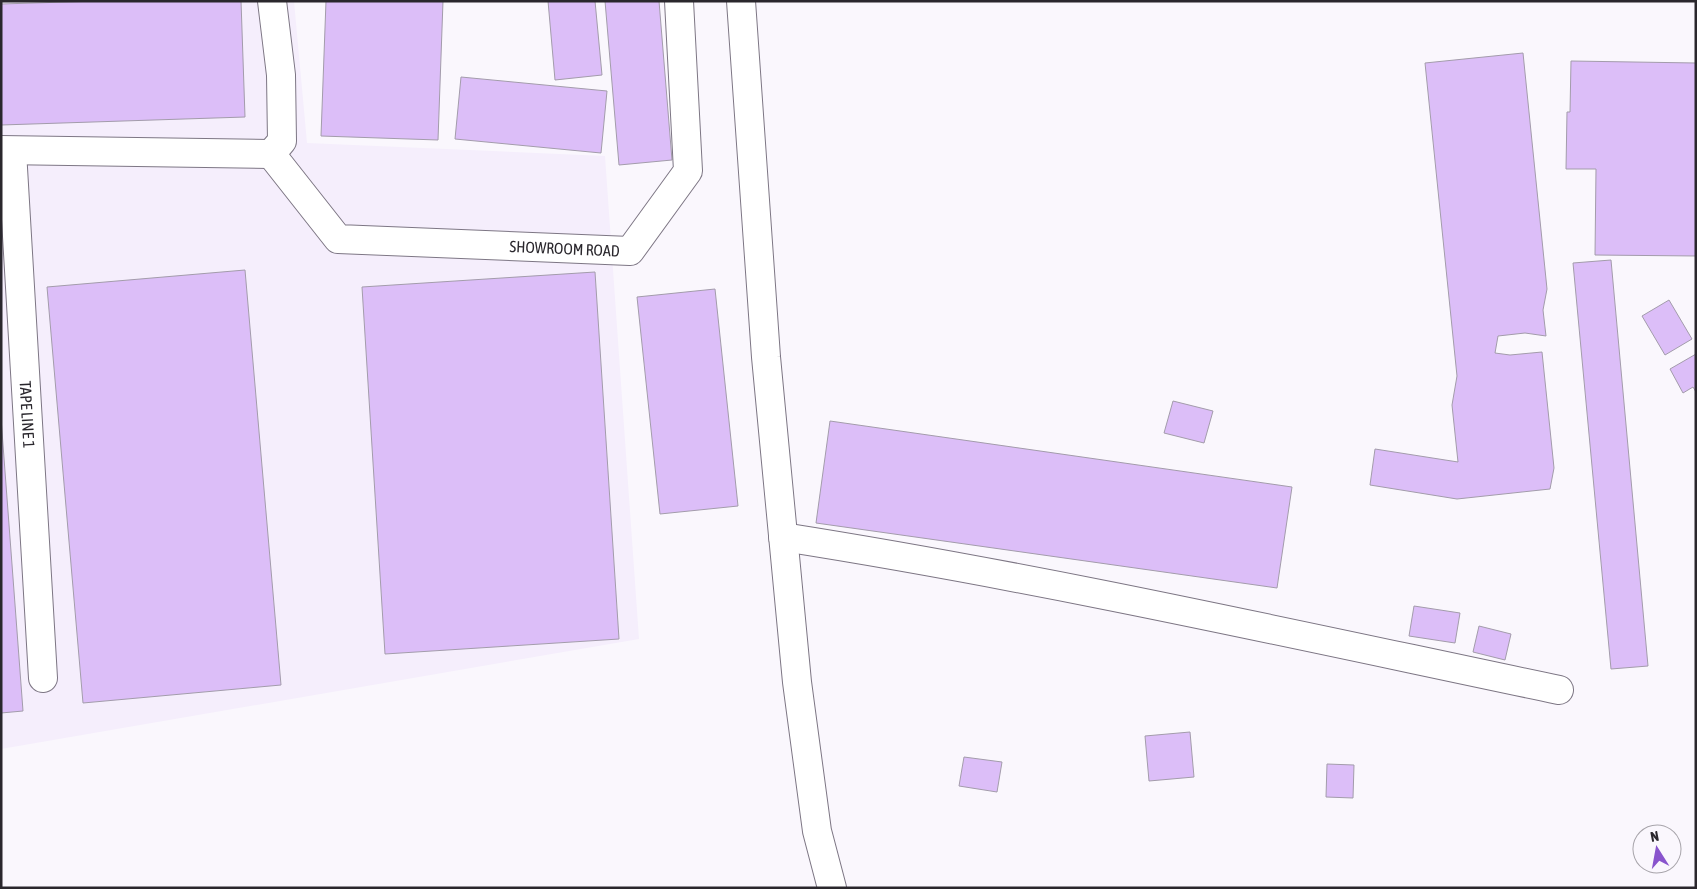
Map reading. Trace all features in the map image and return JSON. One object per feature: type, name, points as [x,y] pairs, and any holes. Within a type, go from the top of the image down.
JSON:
[{"type":"street","points":[[6,150],[271,154],[282,141],[281,74],[272,1]]},
{"type":"street","name":"SHOWROOM ROAD","points":[[271,154],[338,239],[630,251],[688,171],[679,1]]},
{"type":"street","points":[[741,1],[766,358],[797,682],[817,831],[832,888]]},
{"type":"street","name":"TAPE LINE 1","points":[[6,150],[43,678]]},
{"type":"street","points":[[783,537],[877,552],[1130,600],[1559,690]]},
{"type":"shaded area","points":[[1,1],[294,1],[307,143],[605,156],[639,639],[1,749]]},
{"type":"building","points":[[98,1],[241,1],[245,117],[1,125],[1,4]]},
{"type":"building","points":[[326,1],[443,1],[438,140],[321,136]]},
{"type":"building","points":[[548,1],[595,1],[602,75],[555,80]]},
{"type":"building","points":[[605,1],[659,1],[672,160],[619,165]]},
{"type":"building","points":[[1523,53],[1547,289],[1543,310],[1546,336],[1525,333],[1498,336],[1495,353],[1510,355],[1542,352],[1554,468],[1550,489],[1457,499],[1370,485],[1375,449],[1458,462],[1452,405],[1457,376],[1425,63]]},
{"type":"building","points":[[1571,61],[1696,63],[1696,256],[1595,255],[1596,169],[1566,169],[1567,112],[1570,112]]},
{"type":"building","points":[[461,77],[607,91],[601,153],[455,139]]},
{"type":"building","points":[[1611,260],[1648,666],[1611,669],[1573,263]]},
{"type":"building","points":[[245,270],[281,685],[83,703],[47,287]]},
{"type":"building","points":[[595,272],[619,639],[385,654],[362,287]]},
{"type":"building","points":[[715,289],[738,506],[660,514],[637,297]]},
{"type":"building","points":[[1669,300],[1692,339],[1665,355],[1642,316]]},
{"type":"building","points":[[1696,354],[1696,392],[1693,387],[1683,393],[1670,369]]},
{"type":"building","points":[[1173,401],[1213,411],[1204,443],[1164,433]]},
{"type":"building","points":[[1,418],[23,711],[1,713]]},
{"type":"building","points":[[830,421],[1292,487],[1277,588],[816,523]]},
{"type":"building","points":[[1414,606],[1460,613],[1455,643],[1409,636]]},
{"type":"building","points":[[1479,626],[1511,634],[1505,660],[1473,652]]},
{"type":"building","points":[[1190,732],[1194,777],[1149,781],[1145,736]]},
{"type":"building","points":[[964,757],[1002,762],[997,792],[959,786]]},
{"type":"building","points":[[1327,764],[1354,765],[1353,798],[1326,797]]}]
